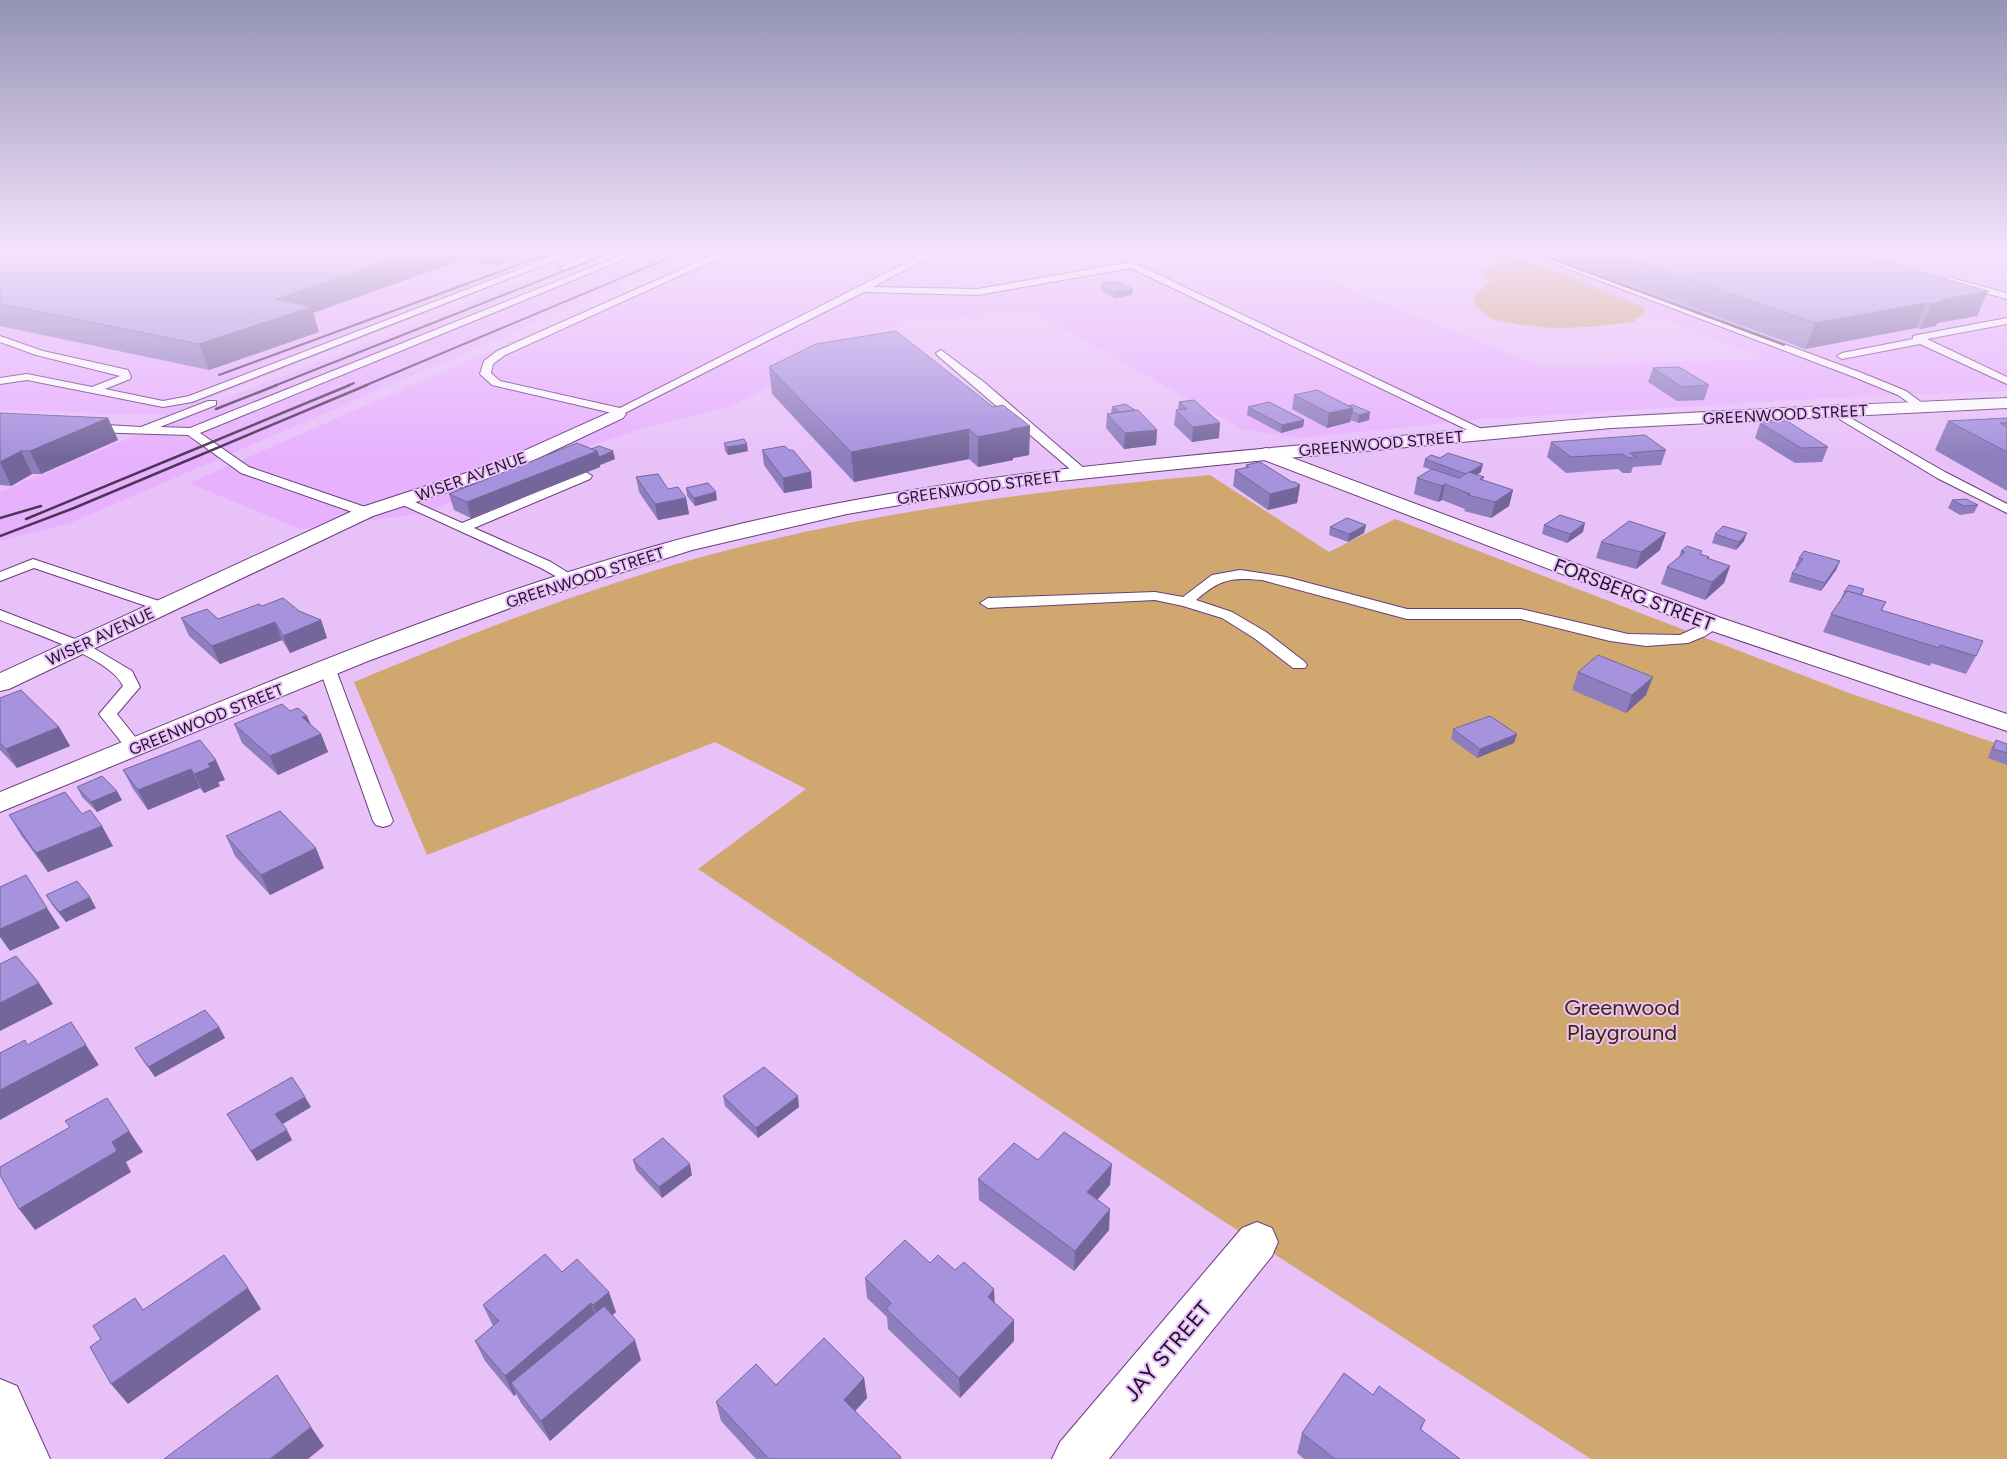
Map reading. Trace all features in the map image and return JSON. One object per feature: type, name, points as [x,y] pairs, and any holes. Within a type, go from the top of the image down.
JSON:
[{"type":"main road","name":"GREENWOOD STREET","points":[[0,803],[448,623],[570,580],[731,532],[823,512],[956,488],[1082,473],[1484,433],[1611,423],[2007,403]]},
{"type":"main road","name":"WISER AVENUE","points":[[0,683],[366,512],[504,467],[620,413]]},
{"type":"main road","name":"FORSBERG STREET","points":[[1266,454],[1715,624],[2007,723]]},
{"type":"main road","name":"JAY STREET","points":[[1076,1459],[1257,1242]]},
{"type":"main road","points":[[0,1403],[25,1459]]},
{"type":"lane","points":[[0,381],[27,377],[163,404],[192,399],[397,320]]},
{"type":"lane","points":[[143,430],[421,320]]},
{"type":"lane","points":[[76,428],[191,432],[469,320]]},
{"type":"lane","points":[[575,320],[501,353],[488,363],[484,374],[496,383],[620,413]]},
{"type":"lane","name":"WISER AVENUE","points":[[620,413],[803,320]]},
{"type":"lane","points":[[1247,320],[1484,433]]},
{"type":"lane","points":[[1711,320],[1902,393],[1923,408]]},
{"type":"lane","points":[[2007,321],[1917,338],[2007,381]]},
{"type":"lane","points":[[0,339],[40,353],[124,372],[126,377],[93,390]]},
{"type":"lane","points":[[1842,356],[1923,340]]},
{"type":"lane","points":[[0,350],[17,345]]},
{"type":"lane","points":[[940,353],[981,385],[1082,473]]},
{"type":"lane","points":[[1835,412],[1941,475],[2007,509]]},
{"type":"lane","points":[[191,432],[245,470],[366,512]]},
{"type":"lane","points":[[462,528],[586,476]]},
{"type":"lane","points":[[401,501],[546,565],[570,580]]},
{"type":"lane","points":[[0,577],[33,563],[163,607]]},
{"type":"lane","points":[[1186,602],[1206,583],[1225,576],[1250,575],[1290,582],[1367,605],[1409,614],[1446,616],[1499,612],[1521,614],[1615,638],[1656,641],[1684,640],[1715,624]]},
{"type":"lane","points":[[988,603],[1155,596],[1186,602],[1227,615],[1260,635],[1299,666]]},
{"type":"lane","points":[[0,615],[79,646],[126,674],[132,687],[108,714],[135,748]]},
{"type":"lane","points":[[328,670],[383,821]]},
{"type":"shaded area","points":[[0,320],[408,320],[167,415],[0,410]]},
{"type":"shaded area","points":[[424,320],[542,320],[70,523],[0,541],[0,492],[216,402]]},
{"type":"shaded area","points":[[561,320],[906,320],[730,406],[654,425],[600,442],[421,514],[300,529],[189,483]]},
{"type":"shaded area","points":[[1048,320],[1426,320],[1541,367],[1766,359],[1665,320],[2007,320],[2007,391],[1863,396],[1483,419],[1301,438],[1242,429]]},
{"type":"green space","points":[[1498,320],[1635,320],[1633,322],[1589,327],[1553,328]]},
{"type":"green space","name":"Greenwood Playground","points":[[1210,475],[1329,552],[1395,519],[1849,693],[2007,747],[2007,1459],[1591,1459],[1214,1215],[698,869],[806,789],[715,742],[427,855],[354,682],[495,625],[590,591],[736,548],[794,534],[912,511],[1031,494]]},
{"type":"building","points":[[80,320],[271,320],[199,344]]},
{"type":"building","points":[[1807,320],[1831,320],[1815,323]]},
{"type":"building","points":[[896,331],[993,407],[1003,405],[1030,426],[978,437],[969,429],[851,452],[769,367],[816,344]]},
{"type":"building","points":[[1679,367],[1709,385],[1682,387],[1653,368]]},
{"type":"building","points":[[1317,390],[1353,408],[1329,413],[1294,395]]},
{"type":"building","points":[[1194,400],[1220,423],[1193,427],[1176,410],[1187,409],[1179,402]]},
{"type":"building","points":[[1269,402],[1304,420],[1282,425],[1248,407]]},
{"type":"building","points":[[1125,404],[1135,410],[1120,412],[1112,407]]},
{"type":"building","points":[[1353,405],[1370,412],[1359,415],[1352,412],[1353,408],[1349,406]]},
{"type":"building","points":[[1138,410],[1157,430],[1125,433],[1107,414]]},
{"type":"building","points":[[0,413],[108,418],[30,451],[21,451],[0,462]]},
{"type":"building","points":[[2007,418],[2007,423],[2000,423],[2007,427],[2007,452],[1948,421]]},
{"type":"building","points":[[1787,421],[1828,447],[1801,448],[1760,423]]},
{"type":"building","points":[[1645,435],[1666,450],[1630,453],[1636,457],[1628,458],[1622,454],[1571,457],[1551,442]]},
{"type":"building","points":[[744,439],[747,444],[727,447],[724,443]]},
{"type":"building","points":[[577,443],[597,451],[467,502],[449,494]]},
{"type":"building","points":[[599,446],[613,451],[599,457],[597,451],[591,449]]},
{"type":"building","points":[[785,446],[789,450],[793,450],[811,472],[783,478],[762,450]]},
{"type":"building","points":[[1448,453],[1483,464],[1466,474],[1425,459],[1431,455],[1440,458]]},
{"type":"building","points":[[1260,462],[1300,485],[1297,486],[1299,487],[1270,494],[1235,470]]},
{"type":"building","points":[[1432,469],[1459,478],[1469,472],[1484,477],[1480,479],[1513,490],[1495,502],[1468,495],[1470,494],[1445,484],[1442,486],[1417,478]]},
{"type":"building","points":[[658,474],[668,489],[678,487],[686,498],[655,504],[636,477]]},
{"type":"building","points":[[708,483],[716,492],[694,498],[686,488]]},
{"type":"building","points":[[1966,499],[1978,505],[1964,506],[1952,500]]},
{"type":"building","points":[[1560,515],[1585,523],[1570,534],[1544,525]]},
{"type":"building","points":[[1347,518],[1366,525],[1349,534],[1330,527]]},
{"type":"building","points":[[1629,521],[1666,533],[1641,552],[1601,542]]},
{"type":"building","points":[[1723,526],[1747,533],[1739,542],[1715,534]]},
{"type":"building","points":[[1687,546],[1702,551],[1700,554],[1709,557],[1707,558],[1730,566],[1712,582],[1667,567],[1685,552],[1681,551]]},
{"type":"building","points":[[1804,551],[1840,561],[1825,583],[1792,573],[1803,559],[1799,558]]},
{"type":"building","points":[[1849,585],[1864,589],[1861,595],[1847,591],[1844,592]]},
{"type":"building","points":[[1847,591],[1886,602],[1881,610],[1983,641],[1976,656],[1940,645],[1939,648],[1831,614]]},
{"type":"building","points":[[283,598],[299,611],[321,620],[283,636],[275,622],[212,646],[181,618],[207,609],[218,619],[259,604],[262,606]]},
{"type":"building","points":[[1598,655],[1653,677],[1632,695],[1578,672]]},
{"type":"building","points":[[21,690],[59,727],[6,749],[0,743],[0,698]]},
{"type":"building","points":[[282,704],[290,711],[298,708],[307,716],[302,717],[321,734],[270,756],[234,724]]},
{"type":"building","points":[[1490,716],[1517,734],[1480,749],[1453,729]]},
{"type":"building","points":[[200,740],[216,760],[208,764],[211,767],[194,774],[191,769],[138,790],[123,770]]},
{"type":"building","points":[[1996,740],[2007,744],[2007,753],[1993,749]]},
{"type":"building","points":[[102,776],[117,791],[91,802],[77,787]]},
{"type":"building","points":[[65,792],[82,814],[90,810],[102,826],[36,853],[9,815]]},
{"type":"building","points":[[280,811],[316,848],[261,875],[226,836]]},
{"type":"building","points":[[26,875],[47,908],[0,929],[0,887]]},
{"type":"building","points":[[77,881],[90,897],[59,912],[46,895]]},
{"type":"building","points":[[16,956],[39,983],[0,1003],[0,964]]},
{"type":"building","points":[[205,1010],[219,1027],[148,1067],[135,1048]]},
{"type":"building","points":[[71,1022],[86,1045],[0,1090],[0,1053],[25,1040],[27,1045]]},
{"type":"building","points":[[764,1067],[798,1096],[756,1128],[723,1096]]},
{"type":"building","points":[[292,1077],[305,1097],[275,1114],[287,1130],[251,1151],[227,1114]]},
{"type":"building","points":[[107,1098],[129,1131],[112,1142],[117,1151],[19,1209],[0,1175],[0,1167],[70,1127],[65,1121]]},
{"type":"building","points":[[1064,1132],[1112,1164],[1087,1192],[1110,1209],[1075,1251],[978,1179],[1014,1143],[1038,1160]]},
{"type":"building","points":[[663,1138],[690,1164],[659,1187],[633,1160]]},
{"type":"building","points":[[905,1240],[930,1263],[938,1255],[955,1270],[964,1262],[994,1289],[988,1297],[1014,1320],[959,1378],[886,1309],[891,1303],[865,1278]]},
{"type":"building","points":[[545,1254],[562,1272],[577,1259],[609,1292],[593,1305],[591,1303],[505,1376],[475,1341],[499,1321],[483,1305]]},
{"type":"building","points":[[224,1255],[248,1288],[111,1384],[90,1347],[101,1339],[93,1326],[135,1298],[143,1310]]},
{"type":"building","points":[[604,1306],[635,1340],[541,1421],[511,1383]]},
{"type":"building","points":[[824,1338],[864,1378],[844,1400],[901,1457],[899,1459],[769,1459],[716,1402],[756,1364],[776,1385]]},
{"type":"building","points":[[1344,1373],[1373,1395],[1379,1386],[1425,1420],[1420,1429],[1460,1459],[1335,1459],[1302,1433]]},
{"type":"building","points":[[277,1375],[311,1427],[270,1459],[164,1459]]},
{"type":"railway","points":[[219,375],[368,320]]},
{"type":"railway","points":[[274,386],[440,320]]},
{"type":"railway","points":[[364,386],[521,320]]},
{"type":"railway","points":[[1717,320],[1784,345]]},
{"type":"railway","points":[[347,386],[354,383]]},
{"type":"railway","points":[[216,409],[277,385]]},
{"type":"railway","points":[[26,519],[350,385]]},
{"type":"railway","points":[[0,536],[74,508],[367,385]]},
{"type":"railway","points":[[0,518],[41,506]]}]
